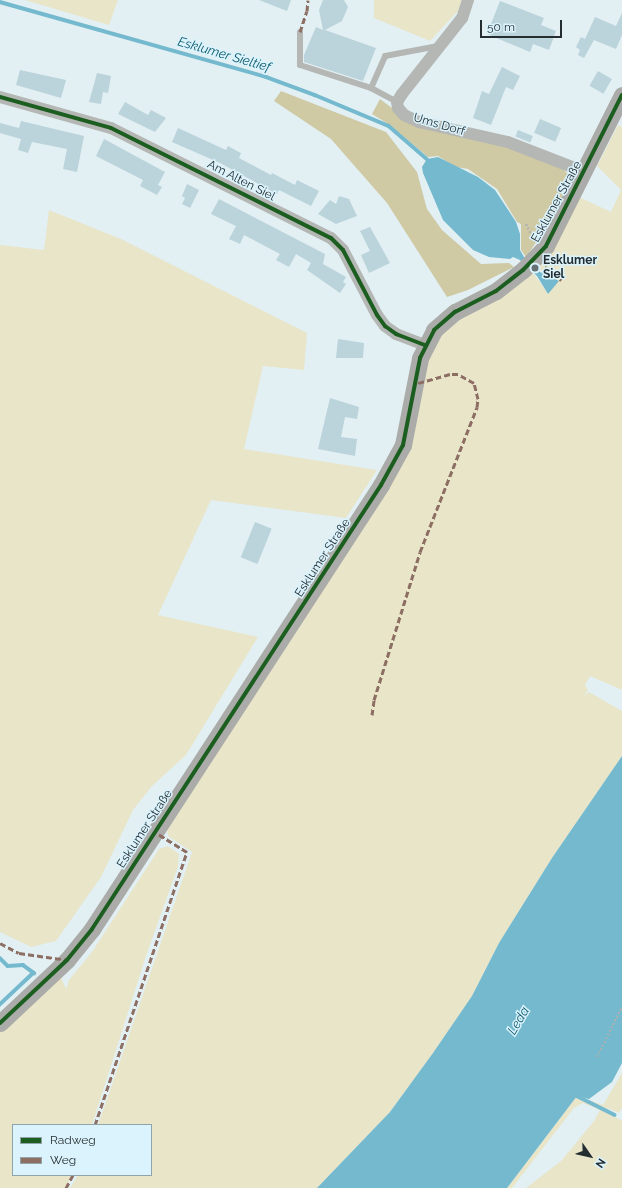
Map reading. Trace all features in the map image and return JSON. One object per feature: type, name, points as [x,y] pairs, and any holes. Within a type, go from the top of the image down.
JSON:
[{"type":"street","points":[[397,102],[438,46],[462,18],[468,0]]},
{"type":"street","name":"Esklumer Straße","points":[[0,1023],[67,960],[92,929],[382,485],[403,445],[424,345],[443,321],[496,291],[534,265],[557,226],[585,172],[622,95]]},
{"type":"street","name":"Am Alten Siel","points":[[0,97],[111,128],[330,238],[343,250],[377,315],[385,326],[396,334],[424,345]]},
{"type":"street","name":"Ums Dorf","points":[[397,102],[398,108],[404,115],[420,122],[508,142],[585,172]]},
{"type":"lane","points":[[300,32],[300,66],[371,88],[397,102]]},
{"type":"lane","points":[[371,88],[385,56],[438,46]]},
{"type":"path","points":[[526,224],[532,235]]},
{"type":"path","points":[[534,265],[553,273]]},
{"type":"path","points":[[597,1057],[622,1007]]},
{"type":"shaded area","points":[[25,0],[118,0],[109,25]]},
{"type":"shaded area","points":[[374,0],[463,0],[458,11],[430,41],[374,18]]},
{"type":"shaded area","points":[[281,91],[386,132],[417,172],[427,209],[442,230],[481,264],[509,263],[514,267],[468,290],[447,297],[387,203],[331,139],[274,101]]},
{"type":"shaded area","points":[[380,99],[392,108],[522,151],[563,169],[569,175],[572,181],[556,213],[526,257],[521,250],[521,224],[517,222],[497,189],[468,169],[456,167],[438,156],[428,157],[390,125],[372,114]]},
{"type":"shaded area","points":[[618,125],[622,127],[622,690],[590,676],[585,685],[588,690],[584,696],[589,692],[622,711],[622,756],[552,858],[499,943],[472,996],[433,1053],[390,1112],[317,1188],[70,1188],[77,1176],[152,1176],[152,1124],[98,1124],[192,852],[168,836],[167,829],[388,488],[411,449],[416,411],[427,358],[438,337],[453,319],[530,269],[548,293],[558,281],[534,266],[579,197],[611,212],[621,190],[597,166]]},
{"type":"shaded area","points":[[49,210],[121,239],[307,333],[304,370],[263,366],[244,449],[377,470],[346,518],[211,500],[158,615],[258,637],[186,755],[152,786],[133,810],[101,877],[56,941],[31,947],[0,932],[0,245],[44,250]]},
{"type":"shaded area","points":[[168,846],[179,854],[178,867],[147,953],[92,1124],[12,1124],[12,1176],[72,1176],[66,1188],[0,1188],[0,1031],[61,977],[66,989],[69,980],[92,952],[159,849]]},
{"type":"shaded area","points":[[622,1073],[622,1108],[619,1113],[607,1108],[605,1112],[621,1120],[622,1119],[622,1188],[526,1188],[561,1161],[594,1121],[600,1110],[583,1103],[574,1108],[512,1188],[507,1188],[577,1096],[603,1105]]},
{"type":"water","points":[[438,157],[478,177],[495,190],[516,222],[520,234],[520,250],[524,257],[540,272],[559,281],[548,294],[537,276],[520,260],[513,257],[510,259],[489,257],[473,250],[443,220],[423,173],[422,167],[427,159]]},
{"type":"water","name":"Leda","points":[[622,756],[622,1063],[612,1082],[589,1099],[577,1096],[507,1188],[317,1188],[390,1112],[433,1053],[472,996],[499,943],[552,858]]},
{"type":"building","points":[[259,0],[291,0],[287,11]]},
{"type":"building","points":[[323,0],[344,0],[348,7],[342,21],[325,30],[376,48],[363,81],[304,62],[304,55],[316,27],[323,30],[319,10]]},
{"type":"building","points":[[500,1],[544,18],[541,25],[556,31],[549,50],[533,44],[530,52],[487,34]]},
{"type":"building","points":[[622,13],[622,35],[616,49],[594,40],[584,58],[578,55],[580,50],[576,47],[581,37],[585,39],[595,17],[616,26]]},
{"type":"building","points":[[502,67],[520,76],[513,90],[506,87],[491,125],[473,118],[482,91],[489,94]]},
{"type":"building","points":[[20,70],[66,80],[61,98],[16,85]]},
{"type":"building","points":[[598,71],[612,79],[603,94],[590,86]]},
{"type":"building","points":[[97,73],[111,76],[108,93],[103,92],[101,104],[89,102]]},
{"type":"building","points":[[125,102],[148,115],[151,110],[166,118],[155,132],[118,114]]},
{"type":"building","points":[[540,119],[561,128],[555,142],[534,133]]},
{"type":"building","points":[[21,121],[84,136],[77,172],[63,169],[67,149],[32,142],[28,153],[18,150],[21,139],[0,133],[0,123],[19,128]]},
{"type":"building","points":[[178,128],[226,150],[228,146],[241,153],[239,158],[271,175],[272,173],[295,185],[297,180],[319,191],[311,206],[279,190],[277,194],[220,163],[172,142]]},
{"type":"building","points":[[518,130],[533,136],[530,142],[515,136]]},
{"type":"building","points":[[104,139],[165,172],[158,185],[162,187],[157,195],[140,186],[143,180],[96,156]]},
{"type":"building","points":[[187,184],[199,190],[190,208],[182,204],[185,198],[182,196]]},
{"type":"building","points":[[339,196],[349,199],[357,216],[336,224],[318,214],[330,200],[336,204]]},
{"type":"building","points":[[219,199],[325,254],[323,264],[346,277],[343,282],[346,284],[340,293],[307,270],[311,263],[296,254],[289,267],[276,260],[280,254],[244,235],[240,244],[229,239],[236,226],[211,214]]},
{"type":"building","points":[[370,227],[390,263],[369,273],[361,255],[370,251],[360,231]]},
{"type":"building","points":[[338,339],[364,343],[363,358],[336,358]]},
{"type":"building","points":[[330,398],[359,407],[357,419],[345,417],[341,437],[357,439],[355,456],[318,449]]},
{"type":"building","points":[[255,522],[272,529],[257,564],[241,557]]},
{"type":"waterway","name":"Esklumer Sieltief","points":[[0,2],[266,77],[315,95],[389,126],[427,159]]},
{"type":"waterway","points":[[0,958],[8,966],[23,965],[34,973],[0,1005]]},
{"type":"waterway","points":[[577,1096],[615,1115]]},
{"type":"marked path","points":[[300,32],[307,11],[308,0]]},
{"type":"marked path","points":[[553,273],[561,280]]},
{"type":"marked path","points":[[372,715],[374,700],[420,552],[477,407],[478,399],[474,383],[458,374],[450,374],[415,384]]},
{"type":"marked path","points":[[95,1124],[187,852],[155,832]]},
{"type":"marked path","points":[[0,943],[19,953],[67,960]]},
{"type":"marked path","points":[[66,1188],[72,1176]]},
{"type":"cycle path","points":[[0,1023],[67,960],[92,929],[381,485],[403,445],[420,358],[434,330],[455,312],[496,291],[523,270],[546,246],[622,95]]},
{"type":"cycle path","points":[[0,97],[111,128],[331,238],[343,250],[377,315],[385,326],[396,334],[424,345]]},
{"type":"place","name":"Esklumer Siel","points":[[535,268]]}]
